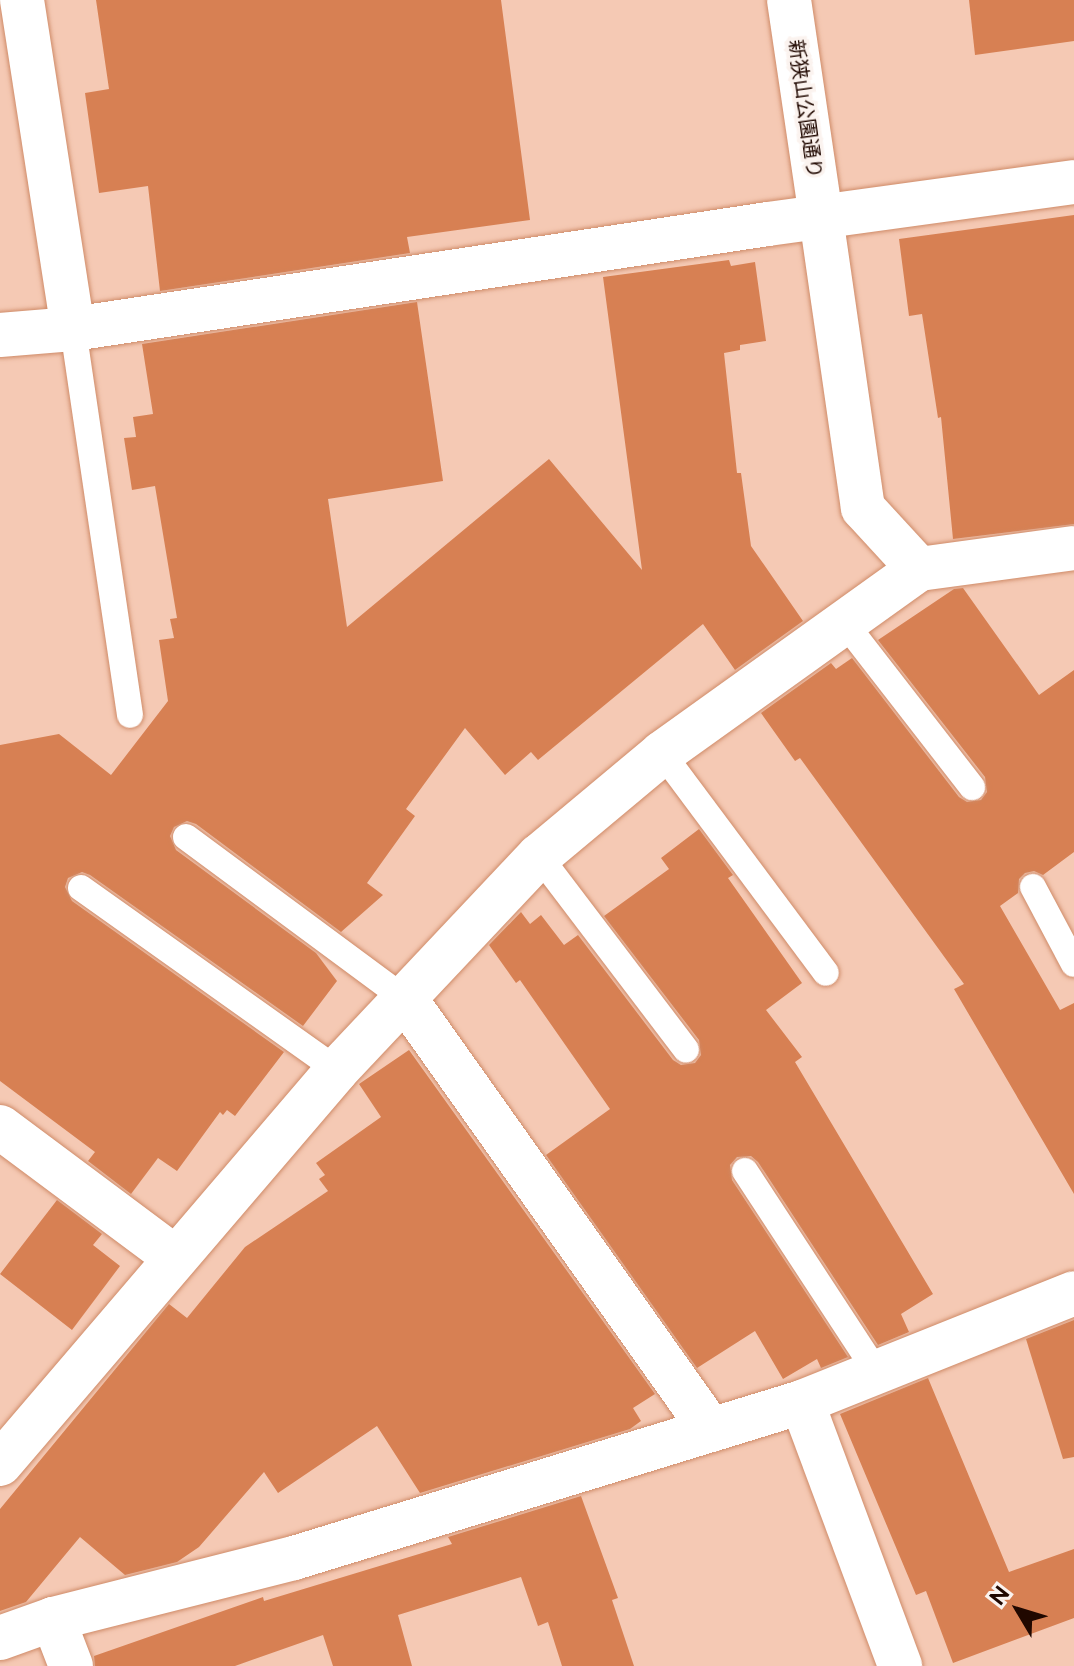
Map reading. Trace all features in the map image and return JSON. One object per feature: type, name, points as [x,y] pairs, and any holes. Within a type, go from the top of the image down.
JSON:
[{"type":"street","points":[[22,0],[73,329]]},
{"type":"street","name":"新狭山公園通り","points":[[789,0],[863,508],[919,569]]},
{"type":"street","points":[[0,335],[73,329],[1074,182]]},
{"type":"street","points":[[0,1464],[337,1070],[539,856],[662,753],[919,569],[1074,548]]},
{"type":"street","points":[[406,1000],[711,1430]]},
{"type":"street","points":[[0,1127],[176,1258]]},
{"type":"street","points":[[0,1638],[53,1619],[294,1558],[802,1402],[1074,1293]]},
{"type":"street","points":[[802,1402],[900,1666]]},
{"type":"street","points":[[53,1619],[71,1666]]},
{"type":"lane","points":[[73,329],[130,715]]},
{"type":"lane","points":[[844,622],[972,787]]},
{"type":"lane","points":[[662,753],[826,973]]},
{"type":"lane","points":[[186,837],[406,1000]]},
{"type":"lane","points":[[539,856],[686,1050]]},
{"type":"lane","points":[[1033,887],[1074,964]]},
{"type":"lane","points":[[81,888],[337,1070]]},
{"type":"lane","points":[[745,1171],[876,1371]]},
{"type":"building","points":[[96,0],[501,0],[530,220],[407,237],[410,253],[160,291],[148,186],[99,193],[85,93],[109,89]]},
{"type":"building","points":[[969,0],[1074,0],[1074,41],[975,55]]},
{"type":"building","points":[[1074,215],[1074,524],[953,539],[941,417],[938,418],[922,314],[909,316],[899,239]]},
{"type":"building","points":[[729,260],[731,266],[755,262],[766,341],[740,345],[740,350],[724,353],[737,473],[741,473],[751,546],[803,621],[735,670],[703,624],[538,760],[531,752],[505,775],[465,728],[406,809],[415,816],[367,883],[383,895],[341,932],[196,824],[187,821],[174,827],[170,836],[176,850],[316,953],[337,981],[303,1026],[90,875],[82,872],[68,878],[65,887],[72,901],[284,1052],[235,1116],[227,1110],[223,1115],[220,1112],[177,1171],[158,1158],[131,1194],[88,1161],[95,1152],[0,1081],[0,745],[59,734],[111,775],[168,701],[159,640],[174,638],[170,619],[177,618],[155,486],[132,490],[124,438],[136,437],[133,417],[153,414],[142,344],[417,302],[443,481],[328,499],[347,627],[549,459],[642,570],[603,277]]},
{"type":"building","points":[[963,588],[1039,695],[1074,670],[1074,852],[1043,875],[1034,871],[1025,873],[1019,879],[1018,893],[1000,906],[1060,1010],[1074,1003],[1074,1194],[954,989],[964,984],[800,758],[795,761],[761,713],[831,663],[836,669],[852,658],[959,797],[967,802],[981,800],[987,792],[985,777],[878,640],[954,589]]},
{"type":"building","points":[[699,829],[733,875],[728,878],[802,983],[766,1010],[802,1057],[795,1062],[933,1294],[901,1314],[909,1332],[878,1345],[758,1162],[751,1156],[737,1157],[730,1165],[732,1180],[848,1357],[821,1368],[817,1359],[783,1379],[755,1331],[697,1368],[546,1155],[610,1109],[520,980],[516,983],[489,945],[521,912],[530,924],[541,915],[564,945],[578,935],[673,1060],[681,1065],[695,1063],[701,1055],[699,1040],[604,916],[669,869],[661,858]]},
{"type":"building","points":[[409,1050],[655,1394],[633,1408],[641,1421],[630,1429],[420,1493],[377,1426],[278,1493],[264,1472],[199,1547],[177,1562],[125,1575],[80,1537],[26,1602],[0,1611],[0,1509],[169,1304],[187,1318],[245,1247],[328,1191],[319,1179],[325,1175],[316,1163],[381,1117],[359,1084]]},
{"type":"building","points":[[57,1200],[102,1234],[93,1245],[120,1266],[72,1330],[0,1274]]},
{"type":"building","points":[[1074,1320],[1074,1457],[1063,1459],[1026,1339]]},
{"type":"building","points":[[928,1378],[1009,1572],[1074,1549],[1074,1618],[953,1663],[926,1591],[916,1595],[840,1414]]},
{"type":"building","points":[[581,1496],[618,1598],[612,1600],[634,1666],[562,1666],[548,1622],[538,1626],[521,1577],[398,1615],[412,1666],[333,1666],[323,1635],[235,1666],[95,1666],[94,1656],[263,1597],[264,1601],[452,1544],[448,1537]]}]
